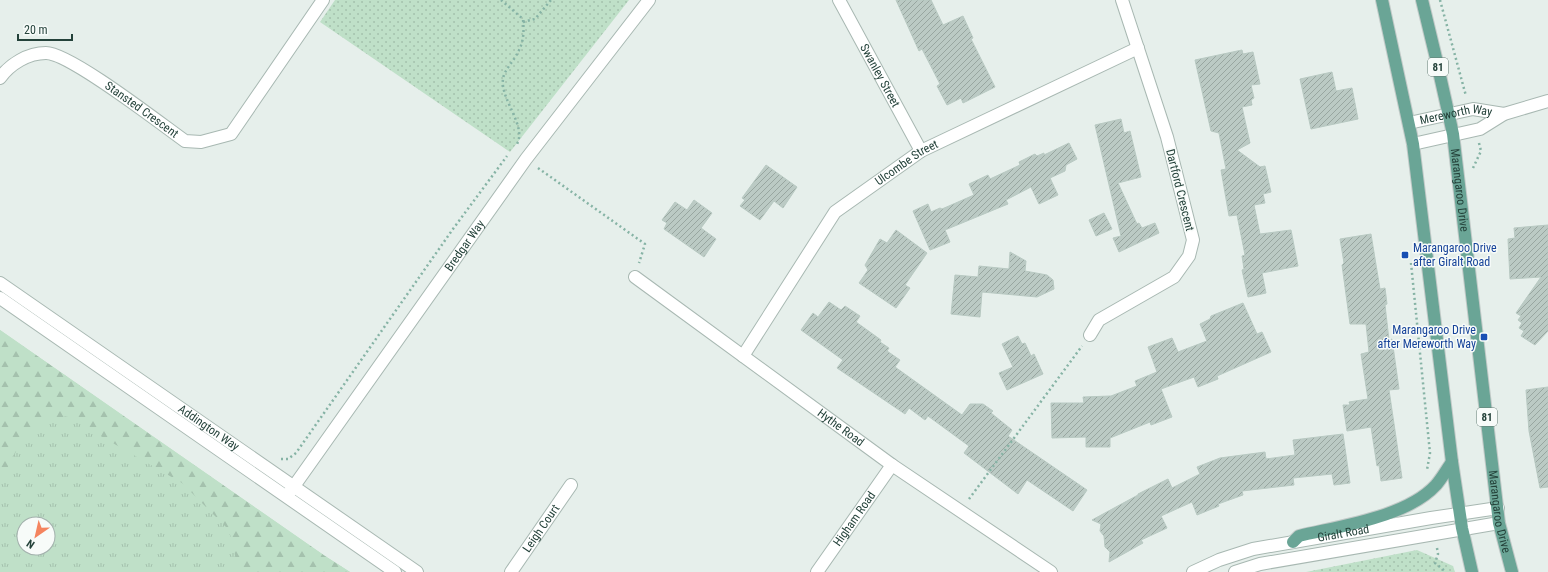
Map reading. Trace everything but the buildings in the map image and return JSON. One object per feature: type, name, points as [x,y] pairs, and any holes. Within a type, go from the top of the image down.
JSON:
[{"type":"main road","points":[[1382,0],[1414,144],[1452,462],[1462,528],[1472,572]]},
{"type":"main road","name":"Marangaroo Drive","points":[[1422,0],[1453,134],[1499,523],[1512,572]]},
{"type":"main road","points":[[1293,542],[1298,536],[1388,514],[1405,507],[1436,485],[1452,462]]},
{"type":"street","name":"Stansted Crescent","points":[[0,78],[7,68],[28,57],[47,53],[73,62],[185,141],[201,142],[231,134],[323,0]]},
{"type":"street","name":"Bredgar Way","points":[[287,496],[526,159],[649,0]]},
{"type":"street","name":"Swanley Street","points":[[840,0],[921,151]]},
{"type":"street","name":"Dartford Crescent","points":[[1090,335],[1099,320],[1174,277],[1189,256],[1193,240],[1167,137],[1122,0]]},
{"type":"street","name":"Ulcombe Street","points":[[743,356],[835,212],[921,151],[1138,48]]},
{"type":"street","name":"Mereworth Way","points":[[1414,144],[1480,129],[1504,114],[1548,100]]},
{"type":"street","name":"Mereworth Way","points":[[1409,124],[1473,109],[1504,114]]},
{"type":"street","name":"Hythe Road","points":[[635,277],[892,465],[1051,572]]},
{"type":"street","name":"Addington Way","points":[[0,283],[417,572]]},
{"type":"street","name":"Addington Way","points":[[0,298],[120,383],[287,496],[395,572]]},
{"type":"street","name":"Higham Road","points":[[817,572],[892,465]]},
{"type":"street","name":"Leigh Court","points":[[511,572],[571,485]]},
{"type":"street","name":"Giralt Road","points":[[1192,572],[1219,560],[1253,549],[1498,508]]},
{"type":"street","name":"Giralt Road","points":[[1235,572],[1260,564],[1462,528],[1499,523]]},
{"type":"path","points":[[500,0],[514,10],[524,22],[524,37],[518,53],[503,79],[505,96],[516,121],[519,135],[518,142],[514,148]]},
{"type":"path","points":[[524,22],[535,19],[551,0]]},
{"type":"path","points":[[277,459],[288,459],[296,453],[453,229],[509,154]]},
{"type":"path","points":[[526,159],[645,244],[635,277]]},
{"type":"path","points":[[1410,255],[1430,453],[1426,475]]},
{"type":"path","points":[[960,511],[1090,335]]},
{"type":"path","points":[[1434,534],[1438,554],[1435,563],[1446,572]]},
{"type":"green space","points":[[335,0],[629,0],[510,152],[320,22]]},
{"type":"green space","points":[[0,330],[325,556],[350,572],[0,572]]},
{"type":"green space","points":[[0,330],[350,572],[239,572],[229,530],[182,483],[66,416],[38,424],[20,444],[0,482]]},
{"type":"green space","points":[[1417,550],[1453,566],[1455,572],[1306,572]]},
{"type":"place","name":"Marangaroo Drive after Giralt Road","points":[[1405,255]]},
{"type":"place","name":"Marangaroo Drive after Mereworth Way","points":[[1484,337]]}]
